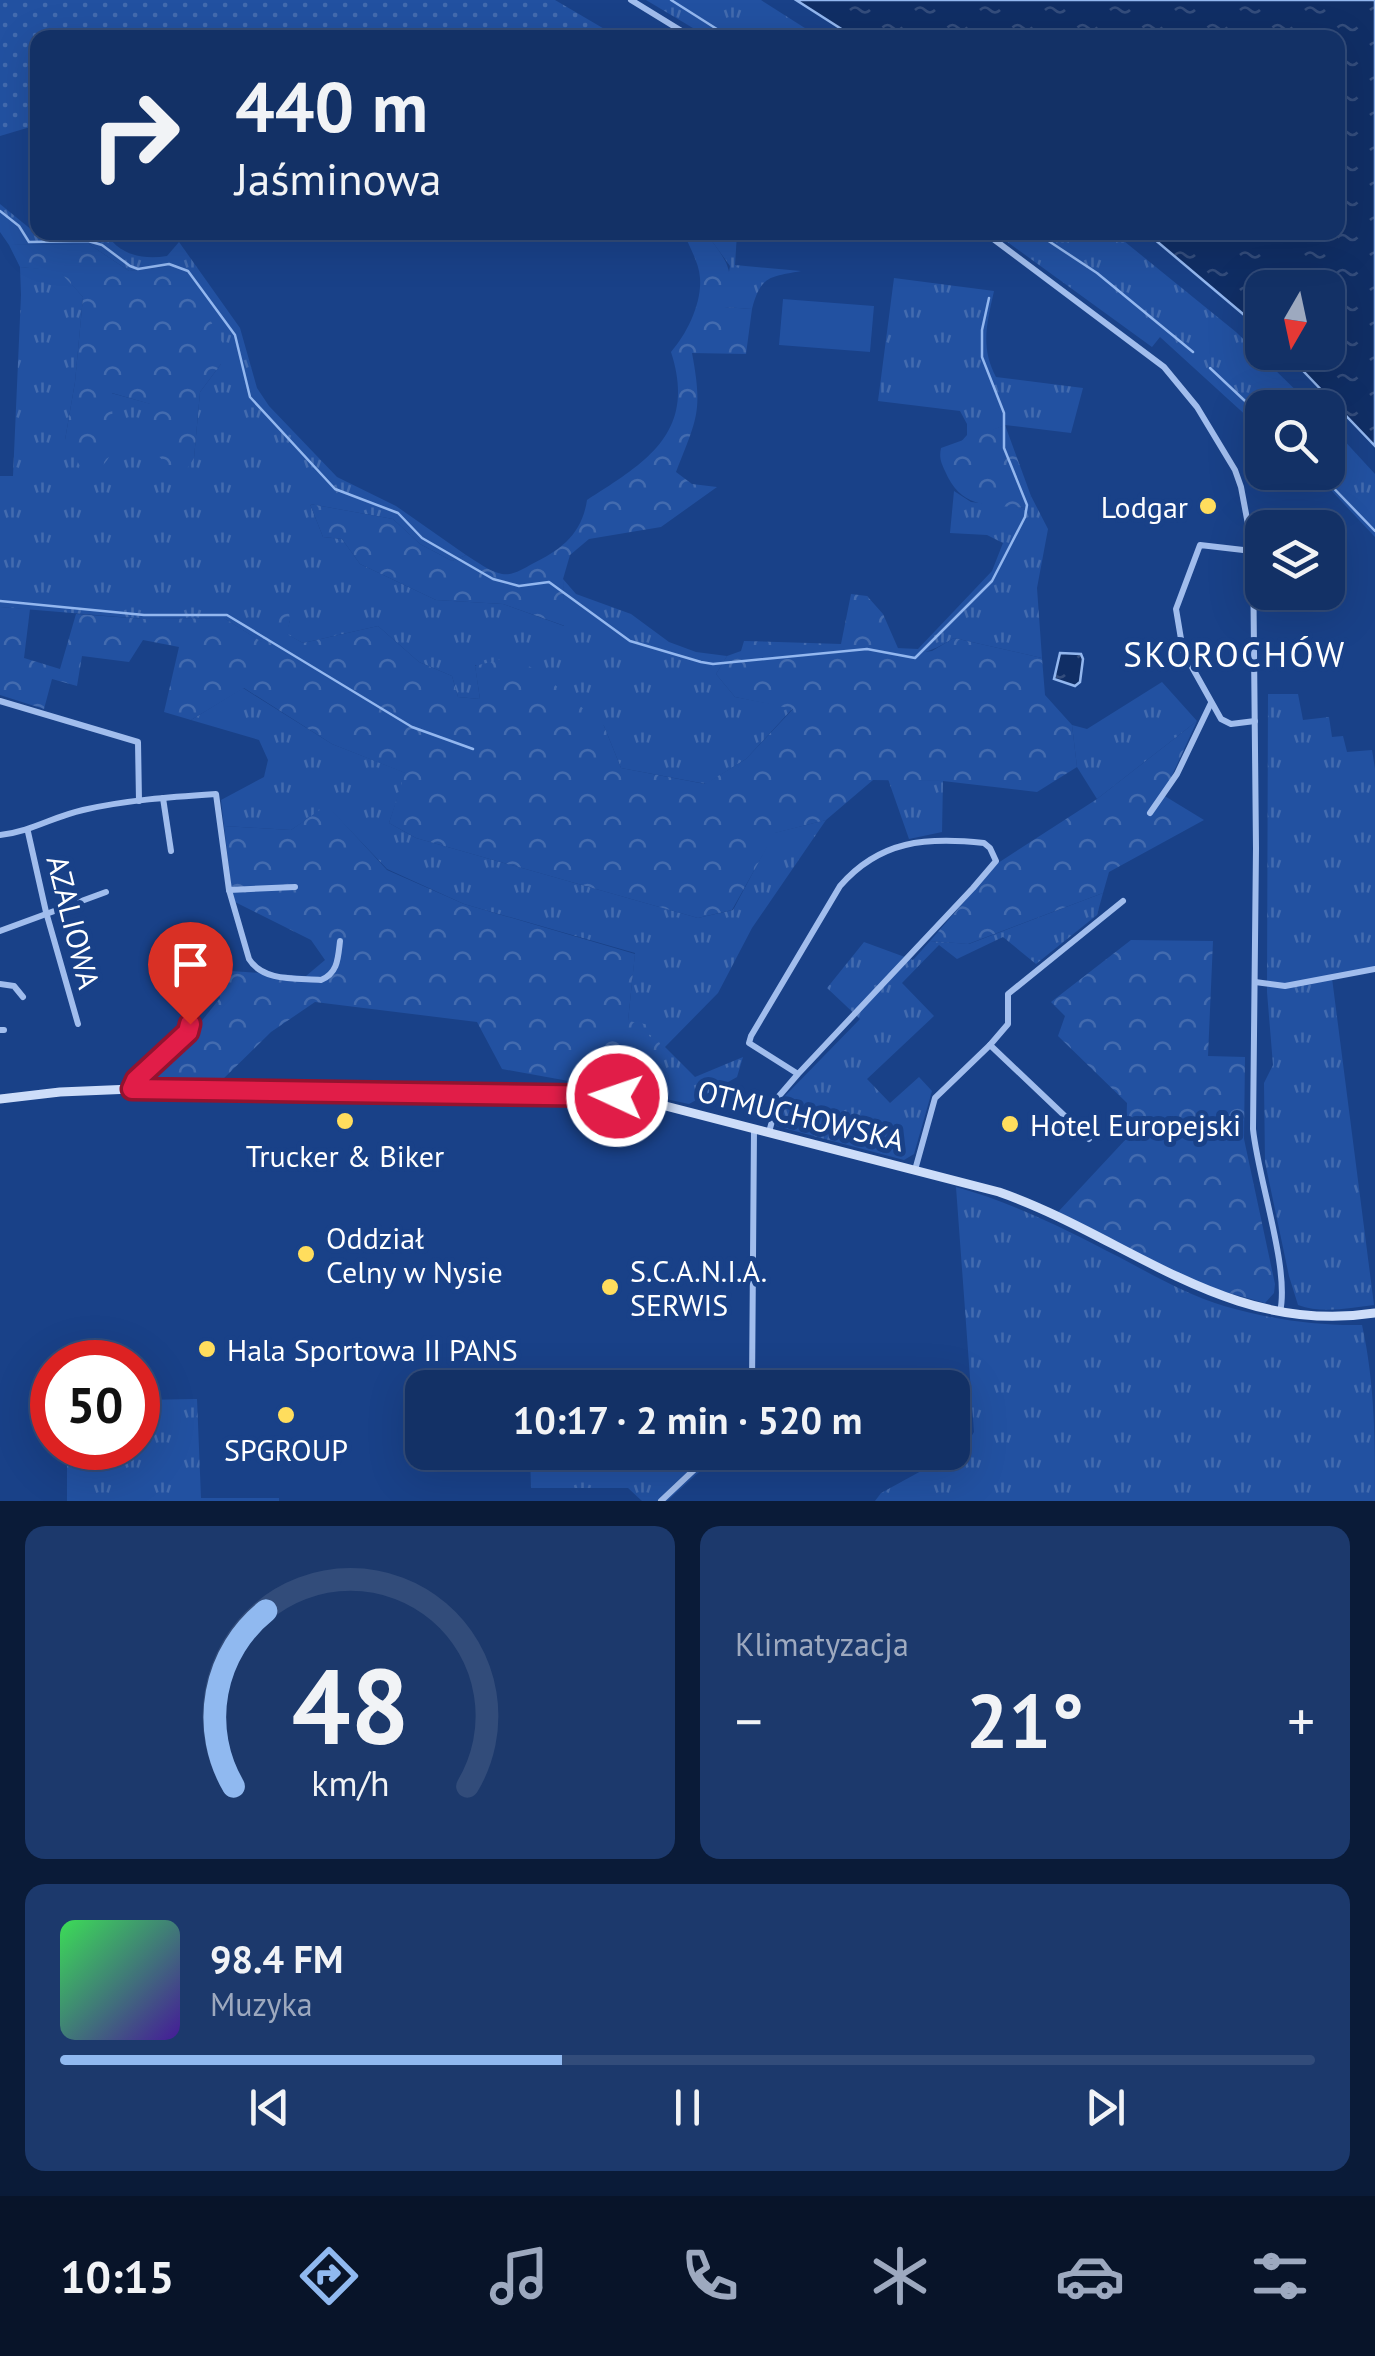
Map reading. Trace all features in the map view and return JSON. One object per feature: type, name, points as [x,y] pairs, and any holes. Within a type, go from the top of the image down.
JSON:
[{"type":"main road","name":"OTMUCHOWSKA","points":[[0,1099],[132,1089],[602,1095],[650,1102],[1014,1198],[1194,1287],[1235,1302],[1323,1317],[1375,1313]]},
{"type":"street","points":[[630,0],[680,30]]},
{"type":"street","points":[[995,240],[1148,352],[1178,381],[1235,470],[1247,510]]},
{"type":"street","points":[[1245,550],[1200,544],[1178,600],[1177,622],[1183,651],[1226,723],[1255,721]]},
{"type":"street","points":[[1254,610],[1254,1129],[1256,1160],[1281,1279],[1280,1312]]},
{"type":"street","points":[[0,701],[138,742],[139,800]]},
{"type":"street","points":[[1150,813],[1177,774],[1211,703]]},
{"type":"street","points":[[0,834],[28,832],[80,810],[139,800],[216,794],[229,890],[254,968],[266,974],[321,980],[335,969],[340,941]]},
{"type":"street","points":[[163,798],[171,851]]},
{"type":"street","name":"AZALIOWA","points":[[28,832],[78,1024]]},
{"type":"street","points":[[769,1132],[779,1096],[996,862],[984,843],[923,840],[872,858],[840,886],[760,1018],[750,1044],[798,1074]]},
{"type":"street","points":[[229,890],[296,887]]},
{"type":"street","points":[[0,931],[106,892]]},
{"type":"street","points":[[915,1170],[934,1098],[1008,1024],[1008,994],[1123,901]]},
{"type":"street","points":[[1255,982],[1286,986],[1375,969]]},
{"type":"street","points":[[0,984],[14,986],[23,998]]},
{"type":"street","points":[[132,1089],[136,1080],[188,1032],[190,1024],[182,986]]},
{"type":"street","points":[[990,1046],[1089,1139]]},
{"type":"street","points":[[752,1370],[754,1128]]},
{"type":"street","points":[[660,1501],[694,1470]]},
{"type":"green space","points":[[0,0],[555,0],[606,30],[30,30],[30,127],[0,136]]},
{"type":"green space","points":[[646,0],[761,0],[808,30],[696,30]]},
{"type":"green space","points":[[0,204],[30,229],[30,240],[111,240],[125,251],[149,257],[167,256],[179,242],[240,328],[257,388],[269,406],[337,477],[396,506],[466,555],[452,561],[420,544],[393,519],[310,504],[323,537],[342,539],[360,564],[436,600],[503,604],[564,626],[563,579],[576,594],[631,614],[669,642],[696,652],[727,656],[716,674],[735,697],[793,708],[746,759],[706,784],[621,768],[604,726],[475,665],[480,699],[458,697],[452,676],[419,662],[378,626],[303,643],[286,634],[290,620],[263,643],[224,618],[144,619],[0,607],[0,476],[13,476],[20,267],[59,270],[83,297],[65,440],[111,393],[151,404],[194,458],[200,392],[221,364],[164,267],[129,271],[89,244],[9,245],[0,232]]},
{"type":"green space","points":[[687,240],[711,240],[730,275],[724,307],[752,309],[746,354],[692,353],[696,414],[676,472],[692,484],[717,487],[661,527],[589,539],[570,555],[563,579],[565,626],[503,604],[436,600],[360,564],[342,539],[323,537],[310,504],[393,519],[420,544],[452,561],[466,555],[502,574],[521,570],[561,547],[575,532],[587,500],[647,458],[672,424],[677,380],[671,352],[683,336],[699,298],[698,266]]},
{"type":"green space","points":[[711,240],[737,240],[735,265],[801,271],[768,280],[759,290],[752,309],[723,307],[730,266]]},
{"type":"green space","points":[[1005,240],[1123,240],[1245,341],[1245,370],[1275,370],[1296,390],[1245,390],[1245,414],[1160,337],[1152,347]]},
{"type":"green space","points":[[89,244],[129,271],[183,269],[223,344],[221,364],[200,392],[194,458],[187,469],[169,467],[150,447],[150,404],[112,393],[114,440],[108,460],[99,469],[87,478],[65,440],[83,297],[59,271],[20,267],[9,245]]},
{"type":"green space","points":[[894,278],[994,291],[986,345],[996,377],[1083,388],[1071,433],[1005,425],[959,444],[967,435],[967,424],[960,411],[878,401]]},
{"type":"green space","points":[[783,299],[874,306],[870,352],[779,345]]},
{"type":"green space","points":[[1005,425],[1031,496],[1025,508],[968,499],[952,484],[941,460],[941,448]]},
{"type":"green space","points":[[1345,441],[1375,474],[1375,537],[1331,490],[1345,490]]},
{"type":"green space","points":[[954,491],[971,502],[1024,508],[1031,496],[1048,529],[1037,588],[1042,658],[954,638],[915,655],[901,655],[896,648],[918,649],[992,571],[1003,543],[987,535],[950,533]]},
{"type":"green space","points":[[851,594],[867,596],[883,614],[901,655],[932,651],[954,638],[1042,658],[1045,695],[1072,725],[1077,767],[1037,792],[943,781],[873,780],[826,820],[775,833],[732,910],[698,918],[416,838],[389,823],[405,773],[332,744],[244,688],[191,720],[164,712],[179,647],[143,640],[129,662],[82,656],[77,686],[52,679],[44,709],[0,695],[0,607],[30,609],[24,658],[60,669],[76,614],[144,619],[224,618],[262,642],[271,601],[287,600],[287,634],[303,643],[378,626],[419,662],[452,676],[458,697],[480,699],[475,666],[506,658],[536,669],[604,726],[621,768],[705,784],[746,759],[793,709],[735,697],[716,674],[727,656],[741,651],[744,641],[841,644]]},
{"type":"green space","points":[[1162,682],[1197,721],[1097,799],[1077,767],[1072,725],[1087,729]]},
{"type":"green space","points":[[243,688],[332,744],[406,773],[389,823],[416,838],[698,918],[733,910],[774,833],[826,820],[752,928],[718,993],[665,1047],[695,1077],[743,1057],[737,1077],[689,1104],[657,1097],[668,1087],[669,1076],[628,1021],[635,953],[464,904],[387,869],[327,806],[291,830],[224,826],[221,800],[264,777],[268,760],[259,740],[191,720]]},
{"type":"green space","points":[[1268,694],[1298,694],[1303,720],[1329,717],[1332,737],[1343,736],[1347,752],[1372,750],[1375,970],[1332,978],[1374,1305],[1326,1310],[1298,1305],[1265,1162],[1264,1083],[1273,1065],[1267,992]]},
{"type":"green space","points":[[1197,721],[1163,795],[1204,820],[1109,872],[1103,893],[968,944],[930,941],[998,863],[1097,799]]},
{"type":"green space","points":[[888,779],[943,781],[942,832],[909,839]]},
{"type":"green space","points":[[327,805],[387,870],[464,904],[635,954],[628,1021],[650,1025],[649,1036],[660,1043],[656,1058],[669,1076],[668,1087],[657,1097],[502,1069],[477,1022],[315,1002],[271,1032],[219,1083],[141,1080],[192,1033],[220,998],[216,970],[306,976],[325,960],[311,940],[233,901],[224,826],[291,830]]},
{"type":"green space","points":[[1103,893],[1097,915],[1036,964],[1003,937],[957,959],[939,945],[902,983],[934,1016],[867,1079],[890,1103],[919,1077],[932,1091],[914,1154],[904,1160],[776,1126],[782,1099],[860,1019],[827,988],[864,942],[913,960],[930,941],[969,944]]},
{"type":"green space","points":[[1131,940],[1213,941],[1208,1056],[1245,1057],[1244,1139],[1275,1284],[1274,1293],[1265,1303],[1201,1285],[1058,1212],[1126,1139],[1127,1103],[1058,1036],[1065,1016],[1051,1002]]},
{"type":"green space","points":[[956,1187],[1039,1218],[1210,1301],[1292,1321],[1362,1325],[1372,1391],[1375,1501],[875,1501],[881,1493],[923,1470],[970,1470],[970,1439],[974,1432]]},
{"type":"green space","points":[[197,1399],[201,1498],[279,1501],[67,1501],[67,1470],[160,1470],[160,1400]]},
{"type":"green space","points":[[530,1470],[701,1470],[667,1501],[642,1501],[628,1488],[531,1488]]},
{"type":"water","points":[[796,0],[1375,0],[1375,446],[1345,415],[1345,390],[1321,390],[1302,370],[1345,370],[1345,270],[1245,270],[1245,316],[1155,240],[1345,240],[1345,30],[843,30]]},
{"type":"water","points":[[1060,653],[1081,654],[1080,682],[1075,686],[1054,679]]},
{"type":"waterway","points":[[671,0],[718,30]]},
{"type":"waterway","points":[[0,211],[19,226],[29,242],[88,241],[102,245],[138,269],[169,264],[188,271],[235,335],[250,397],[335,489],[398,513],[422,538],[493,579],[519,586],[549,582],[630,641],[713,664],[867,649],[915,658],[992,581],[1025,517],[1027,505],[1004,448],[1004,413],[982,357],[982,330],[989,298]]},
{"type":"waterway","points":[[1047,240],[1097,273],[1193,352]]},
{"type":"waterway","points":[[1210,368],[1245,401]]},
{"type":"waterway","points":[[1335,490],[1375,531]]},
{"type":"waterway","points":[[0,601],[144,615],[227,615],[412,727],[473,749]]},
{"type":"place","name":"Lodgar","points":[[1208,506]]},
{"type":"place","name":"Trucker & Biker","points":[[345,1121]]},
{"type":"place","name":"Hotel Europejski","points":[[1010,1124]]},
{"type":"place","name":"Oddział Celny w Nysie","points":[[306,1254]]},
{"type":"place","name":"S.C.A.N.I.A. SERWIS","points":[[610,1287]]},
{"type":"place","name":"Hala Sportowa II PANS","points":[[207,1349]]},
{"type":"place","name":"SPGROUP","points":[[286,1415]]},
{"type":"district","name":"SKOROCHÓW","points":[[1235,654]]},
{"type":"route","points":[[190,1024],[188,1032],[136,1080],[132,1089],[617,1096]]}]
